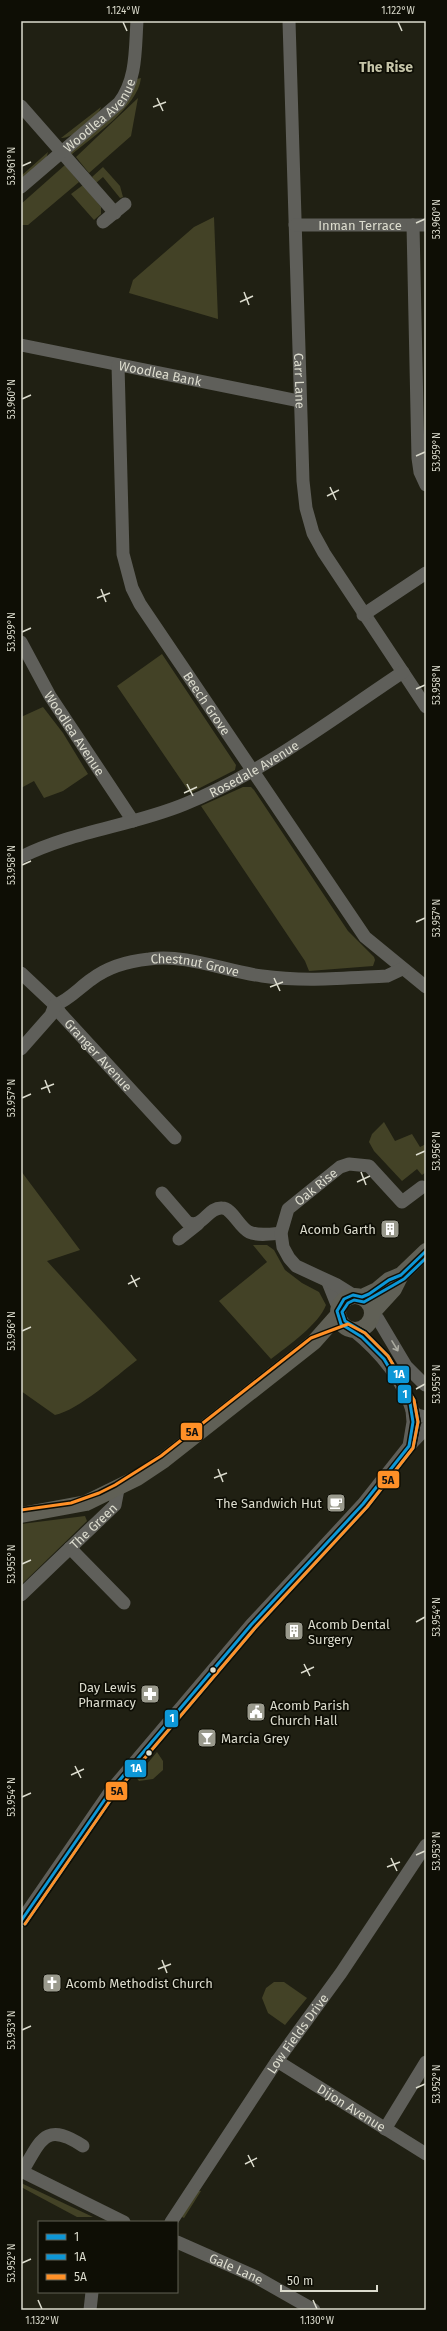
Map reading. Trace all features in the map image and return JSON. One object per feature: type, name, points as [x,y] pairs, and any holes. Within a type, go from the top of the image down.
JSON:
[{"type":"main road","points":[[314,1342],[351,1330],[361,1329],[366,1326],[372,1314],[394,1289],[401,1275],[426,1251]]},
{"type":"main road","points":[[118,1489],[164,1460],[314,1342],[338,1311],[344,1299],[377,1290],[389,1280],[401,1275]]},
{"type":"main road","points":[[358,1296],[370,1304],[372,1314]]},
{"type":"main road","points":[[338,1311],[341,1324],[351,1330]]},
{"type":"main road","name":"The Green","points":[[21,1515],[72,1508],[101,1498],[118,1489]]},
{"type":"street","name":"Woodlea Avenue","points":[[21,187],[60,151],[119,103],[127,91],[134,64],[137,21]]},
{"type":"street","name":"Carr Lane","points":[[289,21],[299,401],[303,481],[308,514],[313,533],[324,553],[363,615],[426,707]]},
{"type":"street","points":[[21,106],[114,213]]},
{"type":"street","points":[[103,222],[125,204]]},
{"type":"street","name":"Inman Terrace","points":[[295,225],[420,225]]},
{"type":"street","points":[[420,225],[418,458],[420,472],[426,485]]},
{"type":"street","name":"Woodlea Bank","points":[[21,345],[299,401]]},
{"type":"street","name":"Beech Grove","points":[[118,365],[122,534],[124,554],[132,588],[149,618],[365,937],[402,969],[426,987]]},
{"type":"street","points":[[363,615],[426,573]]},
{"type":"street","name":"Woodlea Avenue","points":[[21,642],[39,678],[133,821]]},
{"type":"street","name":"Rosedale Avenue","points":[[21,856],[61,840],[133,821],[185,804],[253,772],[403,672]]},
{"type":"street","name":"Chestnut Grove","points":[[55,1004],[62,1003],[93,978],[112,968],[149,959],[186,959],[262,976],[288,979],[387,976],[402,969]]},
{"type":"street","name":"Granger Avenue","points":[[21,973],[55,1004],[66,1020],[174,1138]]},
{"type":"street","points":[[21,1049],[51,1015],[55,1004]]},
{"type":"street","name":"Oak Rise","points":[[280,1234],[288,1209],[340,1167],[349,1164],[369,1166],[402,1202],[422,1187]]},
{"type":"street","points":[[162,1193],[187,1222],[192,1225],[198,1224]]},
{"type":"street","points":[[179,1239],[217,1208],[227,1209],[241,1226],[250,1232],[280,1234],[283,1247],[289,1258],[296,1266],[358,1296]]},
{"type":"street","points":[[328,1282],[338,1311]]},
{"type":"street","points":[[372,1314],[378,1320],[406,1366],[426,1385],[416,1389],[410,1398],[413,1422],[409,1446]]},
{"type":"street","points":[[351,1330],[384,1359],[411,1407],[417,1415],[426,1417]]},
{"type":"street","points":[[21,1921],[112,1789],[251,1625],[363,1504],[409,1446],[426,1428]]},
{"type":"street","name":"The Green","points":[[21,1595],[115,1505],[118,1498],[118,1489]]},
{"type":"street","points":[[70,1548],[124,1603]]},
{"type":"street","name":"Low Fields Drive","points":[[172,2221],[277,2062],[341,1973],[426,1845]]},
{"type":"street","name":"Dijon Avenue","points":[[277,2062],[426,2154]]},
{"type":"street","points":[[385,2129],[426,2062]]},
{"type":"street","points":[[83,2146],[67,2135],[60,2134],[47,2137],[40,2141],[21,2171],[120,2221]]},
{"type":"street","name":"Gale Lane","points":[[178,2242],[254,2276],[314,2310]]},
{"type":"street","points":[[90,2310],[92,2293]]},
{"type":"shaded area","points":[[141,78],[138,89],[132,100],[113,121],[71,155],[71,151],[137,79]]},
{"type":"shaded area","points":[[138,98],[131,136],[89,173],[76,157]]},
{"type":"shaded area","points":[[101,107],[95,117],[78,132],[61,138]]},
{"type":"shaded area","points":[[48,152],[46,159],[21,181],[21,176]]},
{"type":"shaded area","points":[[65,165],[79,182],[28,225],[21,225],[21,204]]},
{"type":"shaded area","points":[[103,167],[120,186],[123,197],[120,198],[103,177],[96,183],[92,177]]},
{"type":"shaded area","points":[[83,185],[101,207],[101,214],[94,220],[71,194]]},
{"type":"shaded area","points":[[214,217],[218,319],[129,293],[133,280],[194,227]]},
{"type":"shaded area","points":[[162,654],[236,765],[235,770],[190,793],[117,686]]},
{"type":"shaded area","points":[[43,707],[63,733],[88,774],[63,791],[44,798],[34,781],[21,788],[21,717]]},
{"type":"shaded area","points":[[243,787],[251,787],[254,790],[348,931],[374,957],[375,960],[373,966],[309,971],[305,961],[201,806]]},
{"type":"shaded area","points":[[384,1122],[395,1141],[412,1134],[420,1147],[426,1144],[426,1172],[422,1175],[417,1169],[402,1181],[374,1151],[369,1142],[372,1134]]},
{"type":"shaded area","points":[[21,1171],[80,1250],[47,1261],[137,1360],[86,1400],[65,1412],[55,1415],[21,1391]]},
{"type":"shaded area","points":[[253,1245],[267,1245],[274,1250],[285,1270],[302,1283],[319,1292],[326,1305],[317,1320],[310,1327],[271,1359],[219,1301],[267,1262]]},
{"type":"shaded area","points":[[85,1516],[87,1521],[21,1585],[21,1524]]},
{"type":"shaded area","points":[[157,1752],[163,1761],[163,1770],[153,1779],[139,1781],[136,1777]]},
{"type":"shaded area","points":[[274,1982],[284,1982],[307,1998],[285,2025],[268,2013],[262,1998],[266,1988]]},
{"type":"shaded area","points":[[21,2183],[93,2217],[77,2217],[21,2187]]},
{"type":"shaded area","points":[[197,2191],[201,2191],[184,2218],[180,2216]]},
{"type":"transit line","name":"1","points":[[21,1921],[112,1789],[251,1625],[363,1504],[409,1446],[413,1422],[410,1403],[384,1359],[362,1337],[341,1324],[337,1311],[344,1299],[353,1295],[362,1297],[369,1294],[389,1280],[401,1275],[426,1251]]},
{"type":"transit line","name":"1A","points":[[25,1924],[116,1792],[255,1628],[367,1507],[413,1448],[418,1422],[414,1400],[388,1356],[365,1333],[345,1321],[342,1312],[348,1303],[354,1300],[364,1302],[404,1279],[426,1258]]},
{"type":"transit line","name":"5A","points":[[21,1510],[71,1503],[99,1493],[115,1485],[161,1456],[311,1338],[348,1324],[365,1333],[388,1356],[414,1400],[418,1422],[413,1448],[367,1507],[255,1628],[116,1792],[25,1924]]},
{"type":"place","name":"Acomb Garth","points":[[390,1229]]},
{"type":"place","name":"The Sandwich Hut","points":[[336,1503]]},
{"type":"place","name":"Acomb Dental Surgery","points":[[294,1631]]},
{"type":"place","name":"Day Lewis Pharmacy","points":[[150,1694]]},
{"type":"place","name":"Acomb Parish Church Hall","points":[[256,1712]]},
{"type":"place","name":"Marcia Grey","points":[[207,1738]]},
{"type":"place","name":"Acomb Methodist Church","points":[[52,1983]]},
{"type":"district","name":"The Rise","points":[[386,67]]}]
